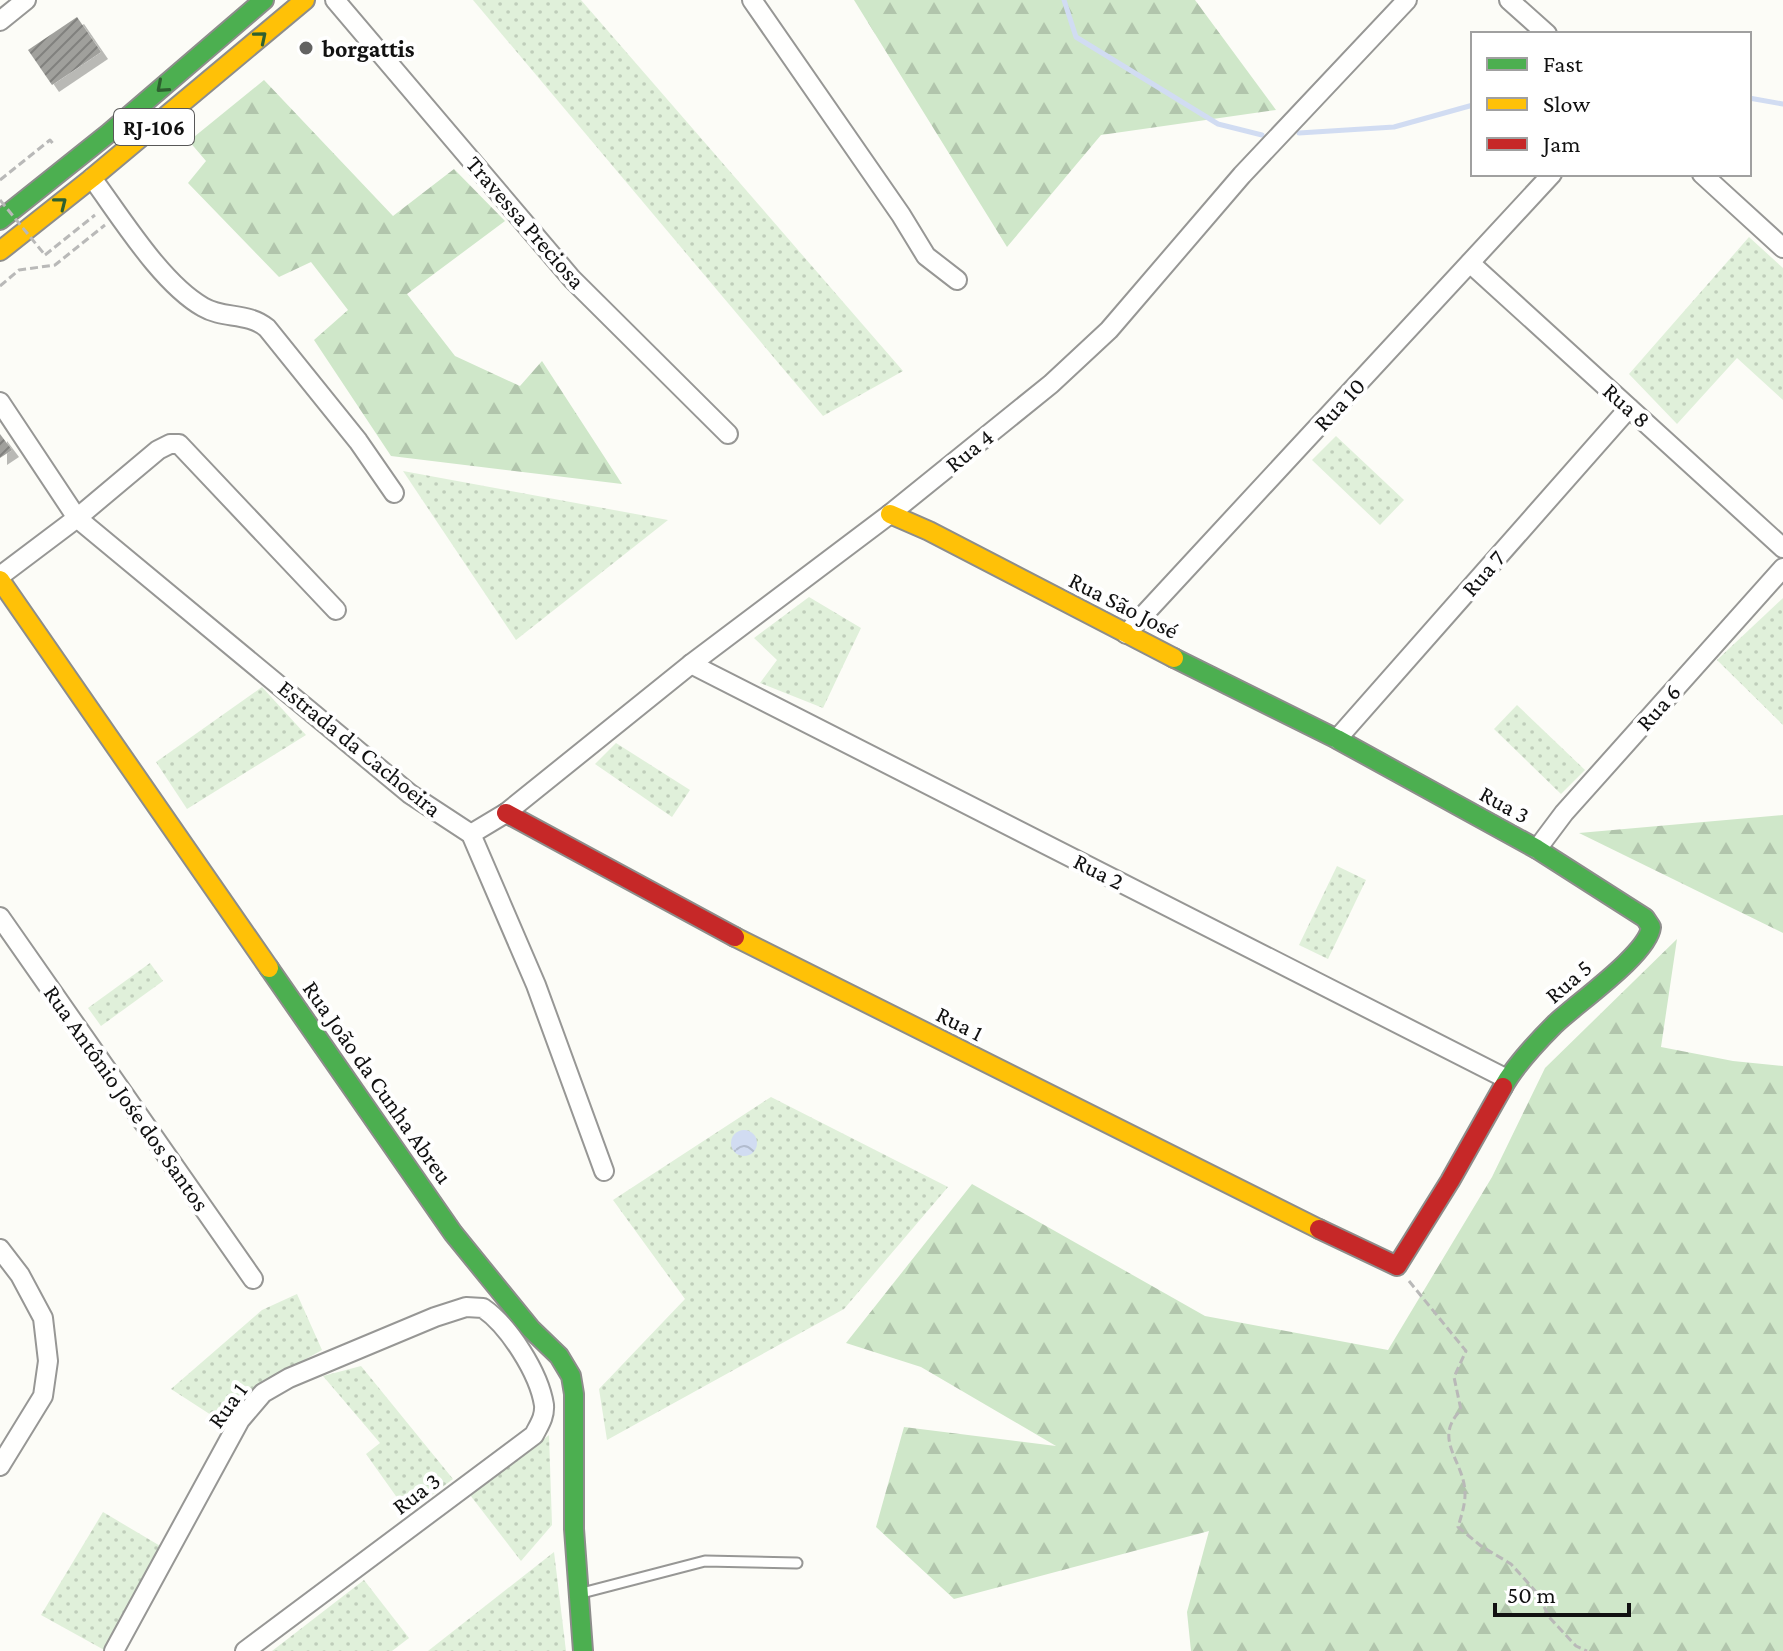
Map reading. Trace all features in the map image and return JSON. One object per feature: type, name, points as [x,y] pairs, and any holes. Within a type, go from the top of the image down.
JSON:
[{"type":"main road","name":"RJ-106","points":[[0,220],[109,133],[264,0]]},
{"type":"main road","name":"RJ-106","points":[[0,251],[305,0]]},
{"type":"main road","name":"Rua São José","points":[[890,514],[1337,739]]},
{"type":"main road","name":"Rua João da Cunha Abreu","points":[[0,578],[453,1233],[531,1329],[559,1356],[571,1376],[574,1394],[574,1529],[583,1651]]},
{"type":"main road","name":"Rua 3","points":[[1337,739],[1537,849],[1645,918]]},
{"type":"main road","name":"Rua 1","points":[[506,813],[732,935],[1397,1266]]},
{"type":"main road","name":"Rua 5","points":[[1507,1079],[1554,1025],[1632,956],[1650,935],[1651,927],[1645,918]]},
{"type":"main road","points":[[1397,1266],[1507,1079]]},
{"type":"street","points":[[0,21],[26,0]]},
{"type":"street","name":"Travessa Preciosa","points":[[335,0],[572,279],[728,434]]},
{"type":"street","points":[[752,0],[926,256],[957,280]]},
{"type":"street","name":"Rua 4","points":[[471,834],[506,813],[691,664],[890,514],[1051,384],[1109,330],[1242,175],[1407,0]]},
{"type":"street","points":[[1509,0],[1545,32]]},
{"type":"street","name":"Rua 10","points":[[1126,634],[1550,176]]},
{"type":"street","points":[[1704,176],[1783,248]]},
{"type":"street","points":[[92,178],[155,262],[185,295],[214,313],[258,320],[267,328],[349,430],[394,493]]},
{"type":"street","name":"Rua 8","points":[[1470,263],[1783,548]]},
{"type":"street","name":"Estrada da Cachoeira","points":[[0,402],[77,518],[410,794],[471,834]]},
{"type":"street","name":"Rua 7","points":[[1337,739],[1629,408]]},
{"type":"street","points":[[0,578],[158,450],[170,444],[179,444],[336,610]]},
{"type":"street","name":"Rua 6","points":[[1537,849],[1564,813],[1783,568]]},
{"type":"street","name":"Rua 2","points":[[691,664],[1507,1079]]},
{"type":"street","points":[[471,834],[536,985],[604,1171]]},
{"type":"street","name":"Rua Antônio Jośe dos Santos","points":[[0,917],[253,1279]]},
{"type":"street","points":[[0,1249],[20,1275],[43,1318],[48,1361],[43,1396],[0,1466]]},
{"type":"street","name":"Rua 1","points":[[114,1651],[240,1420],[263,1393],[289,1378],[466,1307],[483,1308],[515,1340]]},
{"type":"street","points":[[515,1340],[531,1329]]},
{"type":"street","name":"Rua 3","points":[[245,1651],[534,1435],[542,1421],[544,1407],[538,1385],[515,1340]]},
{"type":"lane","points":[[579,1594],[705,1561],[797,1563]]},
{"type":"path","points":[[0,200],[45,255],[104,208]]},
{"type":"path","points":[[0,286],[19,270],[55,265],[113,219]]},
{"type":"path","points":[[1397,1266],[1466,1351],[1454,1377],[1461,1410],[1452,1419],[1447,1443],[1459,1465],[1465,1494],[1458,1527],[1481,1546],[1511,1564],[1538,1594],[1549,1617],[1576,1646],[1587,1651]]},
{"type":"green space","points":[[473,0],[581,0],[903,371],[823,416]]},
{"type":"green space","points":[[854,0],[1195,0],[1276,110],[1101,135],[1007,247]]},
{"type":"green space","points":[[264,80],[393,216],[454,169],[505,221],[407,294],[455,356],[520,386],[542,361],[622,484],[391,456],[314,340],[348,310],[311,262],[279,277],[188,183],[206,161],[189,141]]},
{"type":"green space","points":[[1749,237],[1783,268],[1783,400],[1737,358],[1677,424],[1629,374]]},
{"type":"green space","points":[[1336,436],[1404,500],[1380,525],[1312,460]]},
{"type":"green space","points":[[403,471],[668,520],[516,640]]},
{"type":"green space","points":[[809,597],[861,628],[823,708],[760,683],[777,660],[754,638]]},
{"type":"green space","points":[[1783,598],[1783,725],[1717,660]]},
{"type":"green space","points":[[262,687],[306,735],[187,809],[156,762]]},
{"type":"green space","points":[[1517,705],[1585,770],[1561,794],[1494,729]]},
{"type":"green space","points":[[616,743],[690,790],[672,817],[595,764]]},
{"type":"green space","points":[[1783,815],[1783,933],[1579,833]]},
{"type":"green space","points":[[1337,866],[1366,880],[1328,959],[1299,945]]},
{"type":"green space","points":[[1677,939],[1661,1047],[1733,1061],[1783,1066],[1783,1651],[1191,1651],[1187,1612],[1209,1531],[954,1599],[876,1527],[904,1427],[1056,1446],[921,1367],[846,1343],[972,1184],[1205,1316],[1388,1350],[1492,1177],[1545,1068]]},
{"type":"green space","points":[[150,963],[163,981],[101,1026],[88,1008]]},
{"type":"green space","points":[[771,1097],[948,1187],[844,1309],[607,1440],[599,1389],[685,1299],[613,1200]]},
{"type":"green space","points":[[297,1294],[322,1350],[258,1386],[225,1424],[171,1389],[262,1310]]},
{"type":"green space","points":[[361,1366],[453,1479],[408,1513],[366,1454],[380,1443],[323,1376]]},
{"type":"green space","points":[[549,1435],[552,1525],[521,1561],[470,1495]]},
{"type":"green space","points":[[103,1512],[167,1550],[106,1651],[41,1615]]},
{"type":"green space","points":[[554,1552],[566,1651],[428,1651]]},
{"type":"green space","points":[[364,1580],[409,1638],[392,1651],[272,1651]]},
{"type":"water","points":[[744,1130],[753,1134],[757,1143],[753,1152],[744,1156],[735,1152],[731,1143],[735,1134]]},
{"type":"building","points":[[77,17],[101,52],[52,85],[28,50]]},
{"type":"building","points":[[0,434],[12,450],[0,458]]},
{"type":"waterway","points":[[1064,0],[1076,37],[1218,124],[1262,135]]},
{"type":"waterway","points":[[1751,98],[1783,104]]},
{"type":"waterway","points":[[1299,133],[1394,127],[1471,106]]},
{"type":"traffic: fast","points":[[0,220],[109,133],[264,0]]},
{"type":"traffic: fast","points":[[1174,658],[1337,739],[1537,849],[1645,918],[1651,927],[1638,951],[1548,1031],[1520,1062],[1503,1087]]},
{"type":"traffic: fast","points":[[269,968],[453,1233],[531,1329],[559,1356],[571,1376],[574,1394],[574,1529],[583,1651]]},
{"type":"traffic: slow","points":[[0,251],[305,0]]},
{"type":"traffic: slow","points":[[890,514],[929,531],[1174,658]]},
{"type":"traffic: slow","points":[[0,580],[269,968]]},
{"type":"traffic: slow","points":[[735,937],[1319,1229]]},
{"type":"traffic: jam","points":[[506,813],[735,937]]},
{"type":"traffic: jam","points":[[1319,1229],[1397,1266],[1503,1087]]},
{"type":"place","name":"borgattis","points":[[306,48]]}]
